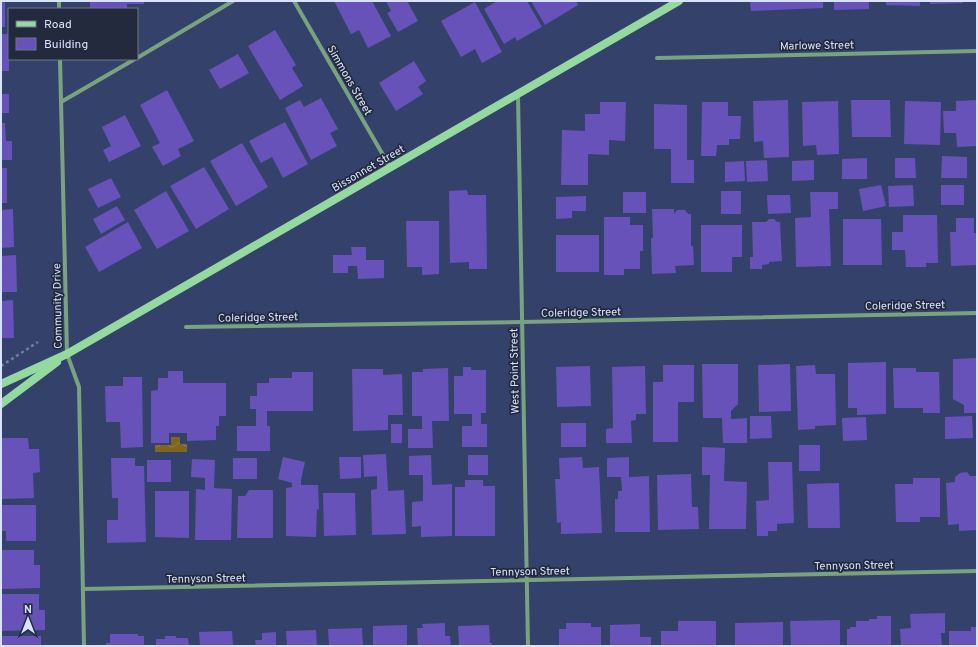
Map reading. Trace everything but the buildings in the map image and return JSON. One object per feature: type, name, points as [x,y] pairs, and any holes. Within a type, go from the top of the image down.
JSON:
[{"type":"main road","name":"Bissonnet Street","points":[[1,384],[67,354],[679,1]]},
{"type":"main road","name":"Bissonnet Street","points":[[1,404],[67,354]]},
{"type":"street","points":[[138,57],[233,1]]},
{"type":"street","name":"Simmons Street","points":[[294,1],[390,168]]},
{"type":"street","name":"Marlowe Street","points":[[657,58],[977,51]]},
{"type":"street","name":"Community Drive","points":[[60,60],[67,354],[79,387],[84,646]]},
{"type":"street","points":[[61,102],[133,60]]},
{"type":"street","name":"West Point Street","points":[[518,95],[528,646]]},
{"type":"street","name":"Coleridge Street","points":[[186,327],[522,322],[977,312]]},
{"type":"street","name":"Tennyson Street","points":[[83,589],[977,571]]},
{"type":"path","points":[[1,366],[38,342]]},
{"type":"water","points":[[171,437],[180,437],[180,444],[187,444],[187,452],[155,452],[155,445],[171,445]]}]
